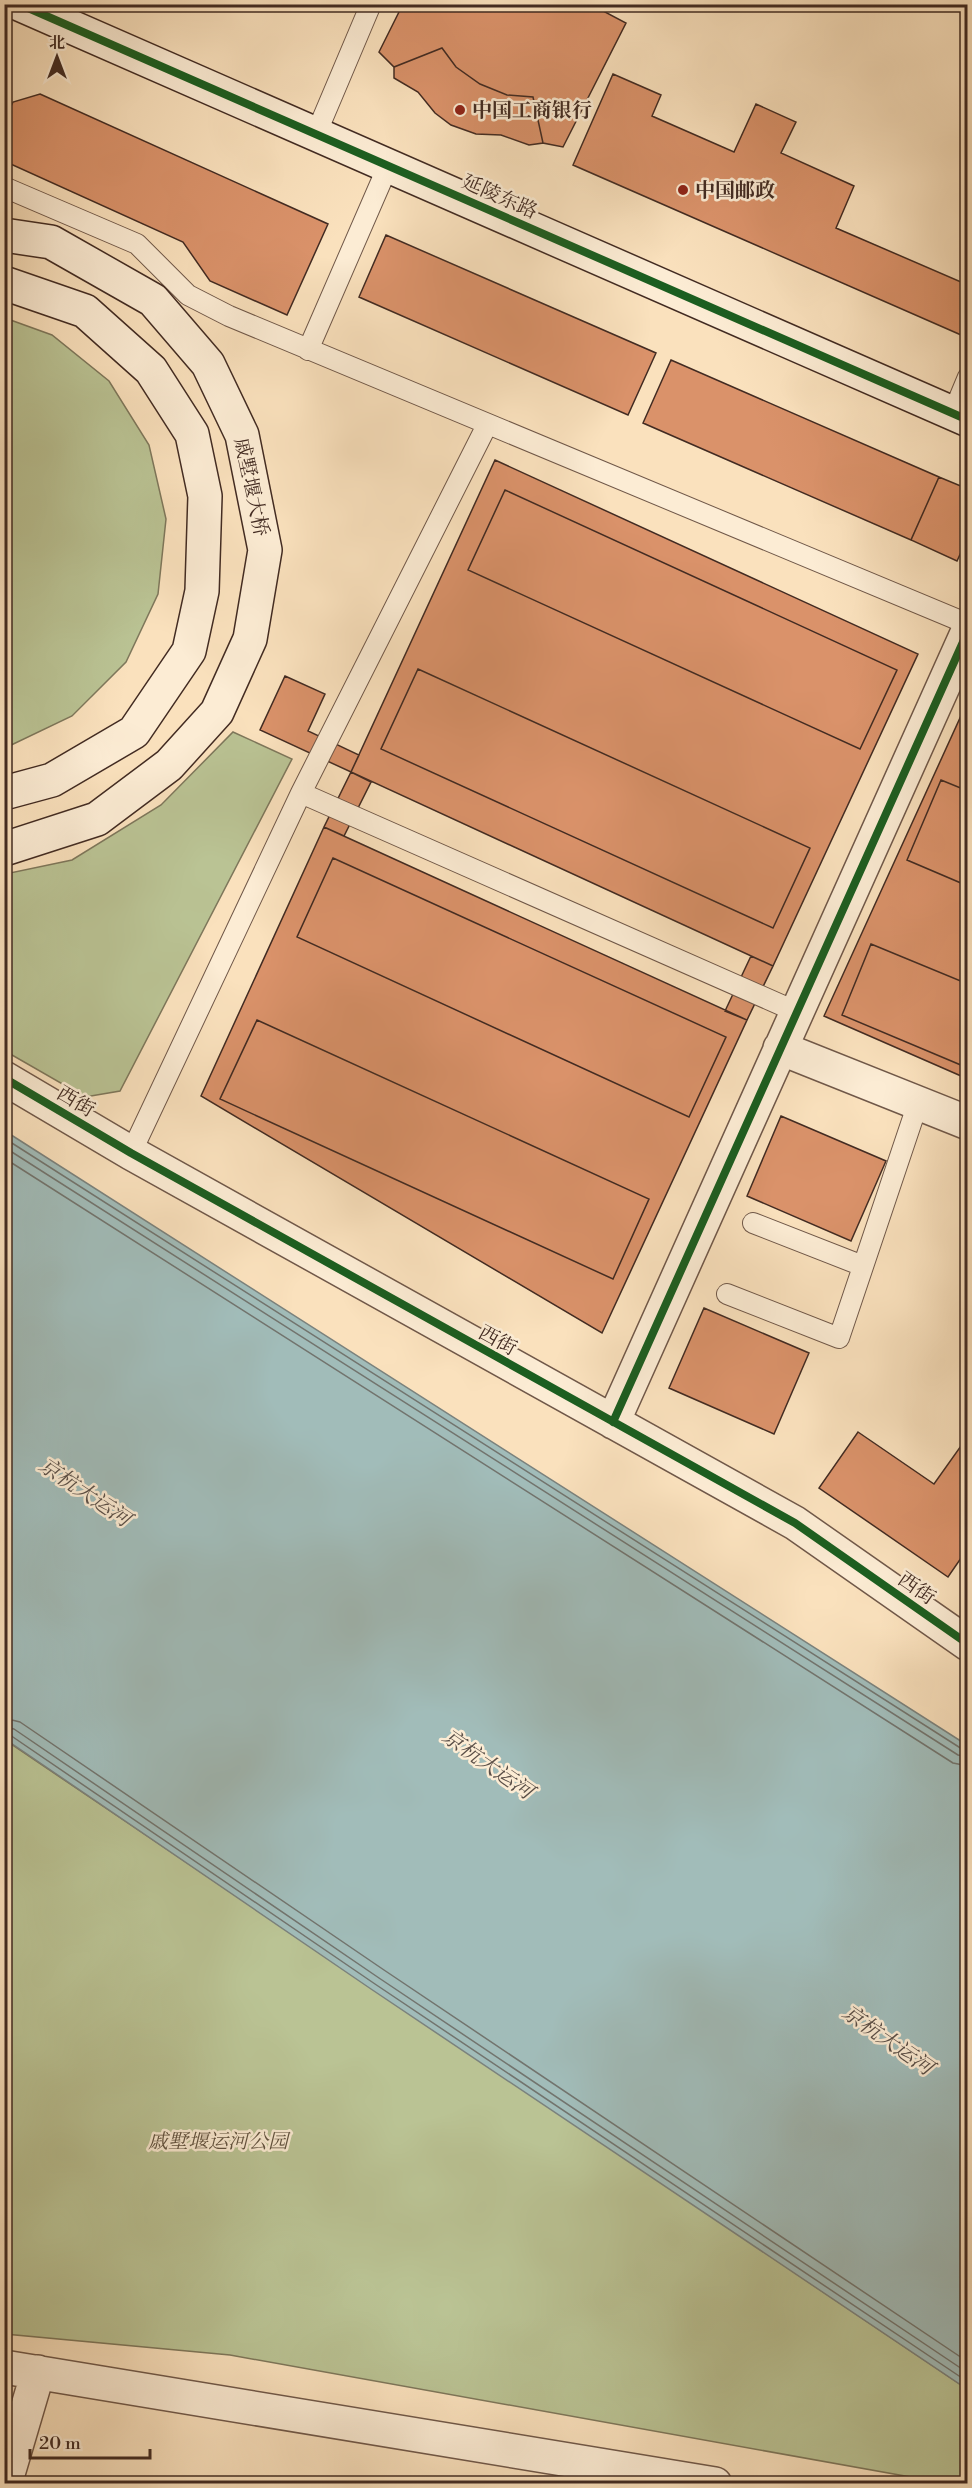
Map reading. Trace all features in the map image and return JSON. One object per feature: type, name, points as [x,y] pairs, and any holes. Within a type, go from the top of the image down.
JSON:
[{"type":"street","name":"延陵东路","points":[[19,4],[960,416]]},
{"type":"street","name":"戚墅堰大桥","points":[[4,235],[51,242],[153,300],[208,364],[242,435],[265,550],[250,639],[217,712],[169,765],[97,819],[7,848]]},
{"type":"street","points":[[4,282],[85,311],[151,370],[192,434],[205,496],[202,591],[189,651],[183,660],[134,732],[52,780],[5,793]]},
{"type":"street","points":[[613,1422],[968,631]]},
{"type":"street","points":[[780,1048],[968,1123]]},
{"type":"street","name":"西街","points":[[4,1078],[131,1154],[795,1523],[968,1644]]},
{"type":"street","points":[[4,2367],[715,2484]]},
{"type":"street","points":[[5,2484],[38,2372]]},
{"type":"lane","points":[[316,134],[370,4]]},
{"type":"lane","points":[[308,350],[388,166]]},
{"type":"lane","points":[[4,187],[137,244],[188,295],[229,316],[968,624]]},
{"type":"lane","points":[[960,416],[968,377]]},
{"type":"lane","points":[[131,1154],[301,793],[487,424]]},
{"type":"lane","points":[[301,793],[797,1012]]},
{"type":"lane","points":[[727,1294],[839,1338],[918,1103]]},
{"type":"lane","points":[[753,1223],[863,1266]]},
{"type":"green space","points":[[5,318],[52,335],[109,381],[149,445],[166,519],[158,594],[126,662],[72,716],[5,748]]},
{"type":"green space","points":[[233,732],[292,759],[120,1091],[85,1097],[5,1051],[5,874],[72,860],[161,805]]},
{"type":"green space","name":"戚墅堰运河公园","points":[[5,1740],[967,2389],[967,2483],[944,2483],[230,2355],[5,2334]]},
{"type":"water","name":"京杭大运河","points":[[5,1131],[967,1745],[967,2389],[371,1989],[5,1739]]},
{"type":"building","points":[[403,4],[590,4],[626,23],[563,147],[543,143],[533,97],[507,95],[480,84],[456,67],[442,48],[394,67],[379,52]]},
{"type":"building","points":[[442,48],[456,67],[480,84],[507,95],[533,97],[543,143],[529,145],[501,135],[476,134],[451,125],[435,113],[418,92],[394,78],[394,67]]},
{"type":"building","points":[[613,74],[661,95],[652,116],[734,152],[756,104],[796,122],[781,153],[854,186],[836,228],[968,285],[968,338],[573,165]]},
{"type":"building","points":[[40,94],[328,224],[287,315],[210,281],[183,242],[4,161],[4,121],[13,102]]},
{"type":"building","points":[[386,235],[656,353],[628,415],[359,297]]},
{"type":"building","points":[[671,360],[939,477],[911,540],[643,423]]},
{"type":"building","points":[[495,460],[918,654],[773,966],[351,772]]},
{"type":"building","points":[[939,477],[968,489],[968,537],[957,561],[911,540]]},
{"type":"building","points":[[505,490],[897,670],[860,749],[468,570]]},
{"type":"building","points":[[418,669],[810,848],[773,928],[381,749]]},
{"type":"building","points":[[285,676],[325,694],[308,731],[359,755],[351,772],[260,730]]},
{"type":"building","points":[[965,707],[968,708],[968,1079],[824,1016]]},
{"type":"building","points":[[351,772],[371,782],[344,836],[324,827]]},
{"type":"building","points":[[941,780],[968,791],[968,886],[907,860]]},
{"type":"building","points":[[324,827],[747,1020],[602,1333],[201,1096]]},
{"type":"building","points":[[333,858],[726,1037],[689,1117],[297,937]]},
{"type":"building","points":[[871,944],[968,984],[968,1068],[842,1015]]},
{"type":"building","points":[[751,956],[773,966],[747,1020],[725,1011]]},
{"type":"building","points":[[257,1020],[649,1199],[613,1279],[220,1099]]},
{"type":"building","points":[[781,1116],[886,1161],[851,1241],[747,1196]]},
{"type":"building","points":[[704,1308],[809,1353],[774,1434],[669,1388]]},
{"type":"building","points":[[858,1432],[934,1484],[968,1436],[968,1548],[948,1577],[819,1488]]},
{"type":"cycle path","points":[[19,4],[968,420]]},
{"type":"cycle path","points":[[613,1422],[968,631]]},
{"type":"cycle path","points":[[4,1078],[131,1153],[795,1523],[968,1644]]},
{"type":"place","name":"中国工商银行","points":[[460,110]]},
{"type":"place","name":"中国邮政","points":[[683,190]]}]
